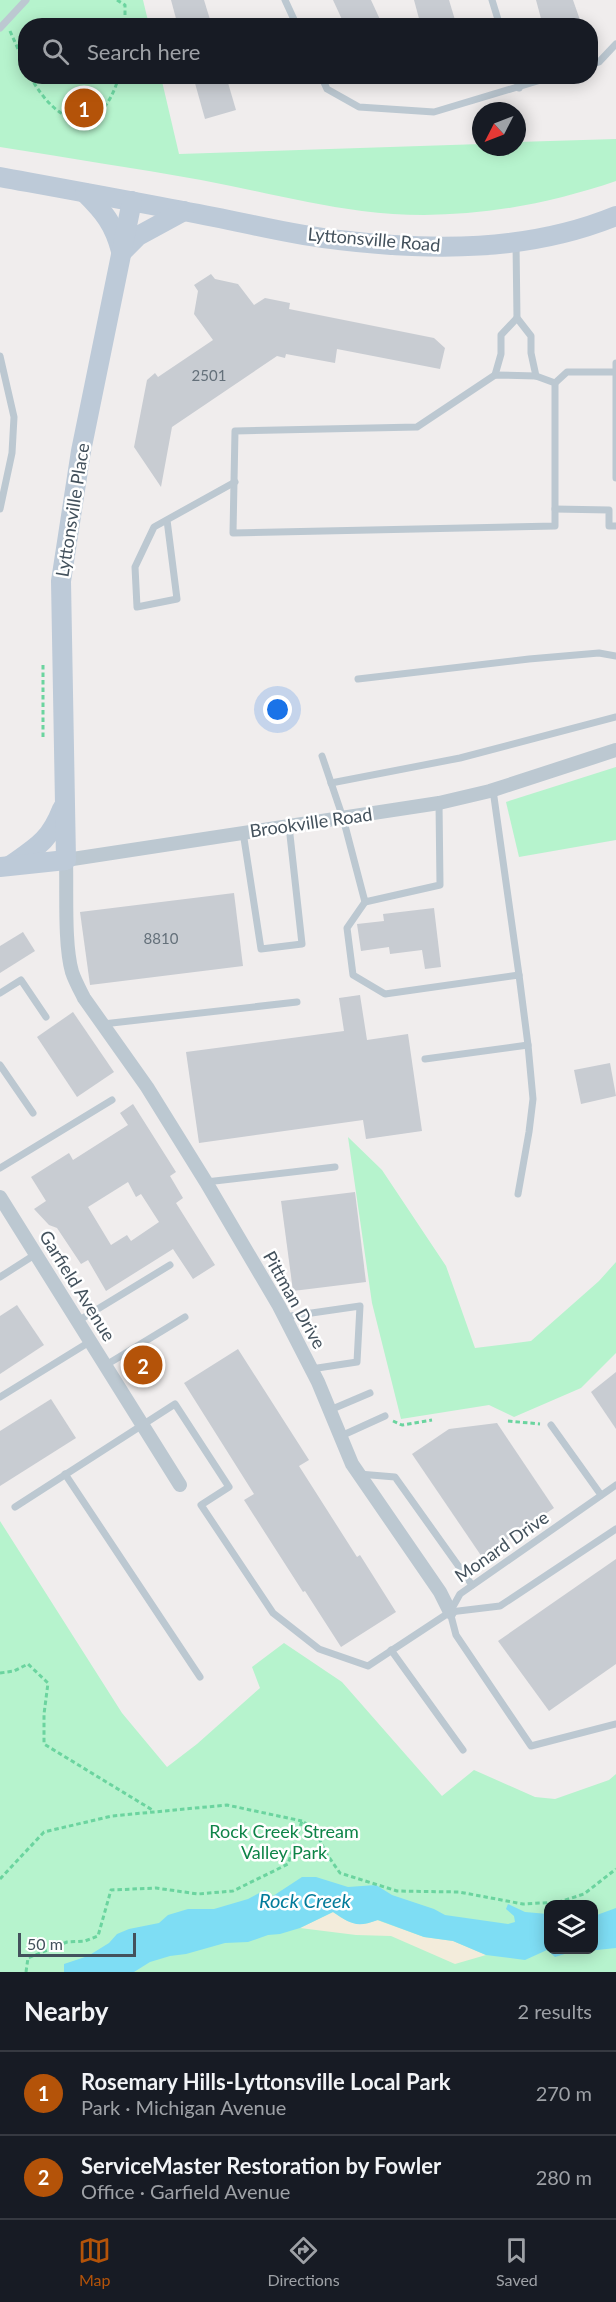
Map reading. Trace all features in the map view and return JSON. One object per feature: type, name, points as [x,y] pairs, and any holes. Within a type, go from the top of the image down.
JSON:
[{"type":"street","name":"Lyttonsville Road","points":[[0,177],[337,240],[432,248],[485,247],[542,238],[616,216]]},
{"type":"street","points":[[86,193],[106,215],[116,232],[121,252],[144,232],[184,211]]},
{"type":"street","name":"Lyttonsville Place","points":[[66,860],[63,559],[79,462],[132,201]]},
{"type":"street","name":"Brookville Road","points":[[4,867],[66,860],[439,803],[493,790],[616,750]]},
{"type":"street","points":[[4,867],[38,846],[54,829],[65,804]]},
{"type":"street","name":"Pittman Drive","points":[[66,860],[69,950],[73,973],[84,998],[147,1087],[206,1182],[284,1317],[311,1369],[352,1464],[440,1592],[450,1612]]},
{"type":"street","name":"Garfield Avenue","points":[[0,1198],[180,1485]]},
{"type":"lane","points":[[0,28],[26,0]]},
{"type":"lane","points":[[285,0],[293,18]]},
{"type":"lane","points":[[492,0],[498,18]]},
{"type":"lane","points":[[598,62],[616,44]]},
{"type":"lane","points":[[325,84],[327,89],[359,107],[434,112],[531,84]]},
{"type":"lane","points":[[518,84],[519,88]]},
{"type":"lane","points":[[516,242],[517,318],[531,336],[531,353],[536,376]]},
{"type":"lane","points":[[495,375],[501,354],[501,335],[517,318]]},
{"type":"lane","points":[[0,356],[14,417],[12,453],[0,509]]},
{"type":"lane","points":[[616,363],[616,478]]},
{"type":"lane","points":[[555,383],[536,376],[495,375],[417,427],[235,431],[233,533],[555,526],[555,383],[567,372],[616,372]]},
{"type":"lane","points":[[167,520],[177,599],[137,607],[135,567],[154,527],[235,482]]},
{"type":"lane","points":[[555,509],[609,510],[609,526],[616,526]]},
{"type":"lane","points":[[358,679],[529,659],[599,653],[616,656]]},
{"type":"lane","points":[[331,783],[460,758],[616,717]]},
{"type":"lane","points":[[322,756],[343,818],[365,902]]},
{"type":"lane","points":[[493,790],[519,975],[533,1099],[518,1194]]},
{"type":"lane","points":[[439,803],[440,885],[365,902],[347,928],[353,975],[385,994],[519,975]]},
{"type":"lane","points":[[243,832],[261,949],[302,945],[289,826]]},
{"type":"lane","points":[[0,993],[21,980],[45,1017]]},
{"type":"lane","points":[[103,1024],[297,1002]]},
{"type":"lane","points":[[425,1059],[528,1045]]},
{"type":"lane","points":[[0,1065],[33,1113]]},
{"type":"lane","points":[[0,1168],[112,1100]]},
{"type":"lane","points":[[206,1182],[335,1167]]},
{"type":"lane","points":[[0,1277],[36,1254]]},
{"type":"lane","points":[[78,1321],[170,1265]]},
{"type":"lane","points":[[284,1317],[360,1306],[357,1362],[311,1369]]},
{"type":"lane","points":[[106,1365],[184,1317]]},
{"type":"lane","points":[[0,1397],[91,1341]]},
{"type":"lane","points":[[330,1410],[370,1393]]},
{"type":"lane","points":[[15,1507],[175,1404],[228,1487],[201,1505],[273,1613],[319,1649],[368,1666],[450,1612]]},
{"type":"lane","points":[[341,1436],[385,1416]]},
{"type":"lane","points":[[551,1425],[601,1496]]},
{"type":"lane","points":[[359,1473],[395,1478],[472,1585]]},
{"type":"lane","points":[[65,1474],[200,1677]]},
{"type":"lane","name":"Monard Drive","points":[[450,1612],[459,1594],[616,1485]]},
{"type":"lane","name":"Monard Drive","points":[[450,1612],[500,1606],[616,1529]]},
{"type":"lane","name":"Pittman Drive","points":[[450,1612],[456,1635],[531,1746],[616,1724]]},
{"type":"lane","points":[[391,1650],[463,1750]]},
{"type":"path","points":[[117,0],[125,5],[124,18]]},
{"type":"path","points":[[7,21],[18,48]]},
{"type":"path","points":[[35,84],[54,109],[73,119],[84,120],[102,111],[117,84]]},
{"type":"path","points":[[43,660],[43,737]]},
{"type":"path","points":[[385,1416],[402,1425],[432,1420]]},
{"type":"path","points":[[508,1422],[551,1425]]},
{"type":"path","points":[[0,1673],[14,1671],[27,1664],[48,1683],[44,1714],[44,1744],[155,1812]]},
{"type":"path","points":[[0,1879],[44,1832],[112,1816],[227,1805],[302,1821],[315,1830],[340,1873],[397,1891],[459,1893],[523,1904],[559,1902],[584,1894],[616,1869]]},
{"type":"path","points":[[26,1972],[28,1958],[67,1942],[85,1941],[98,1935],[111,1890],[156,1888],[198,1894],[233,1891],[288,1864],[302,1821]]},
{"type":"green space","points":[[0,0],[143,0],[147,18],[18,18],[18,84],[163,84],[179,154],[472,144],[472,156],[526,156],[526,142],[616,139],[616,181],[554,199],[491,211],[426,215],[362,211],[201,180],[0,147]]},
{"type":"green space","points":[[616,767],[616,840],[519,857],[506,802]]},
{"type":"green space","points":[[348,1137],[382,1170],[446,1266],[475,1348],[531,1341],[599,1281],[616,1262],[616,1353],[581,1388],[514,1417],[489,1405],[401,1419],[372,1303]]},
{"type":"green space","name":"Rock Creek Stream Valley Park","points":[[0,1521],[122,1713],[167,1767],[197,1744],[260,1688],[252,1667],[284,1643],[342,1682],[442,1796],[474,1770],[535,1797],[555,1799],[609,1780],[616,1774],[616,1972],[0,1972]]},
{"type":"sand","points":[[333,1912],[354,1923],[364,1924],[377,1920],[424,1937],[453,1941],[486,1955],[455,1964],[391,1936],[356,1935],[300,1928]]},
{"type":"water","name":"Rock Creek","points":[[302,1877],[316,1877],[348,1887],[376,1885],[392,1895],[445,1915],[508,1924],[515,1922],[514,1916],[506,1909],[508,1904],[525,1912],[544,1914],[544,1951],[525,1960],[486,1955],[453,1941],[424,1937],[378,1920],[354,1924],[333,1912],[300,1928],[248,1942],[225,1943],[170,1956],[150,1962],[134,1972],[64,1972],[64,1964],[88,1956],[109,1943],[117,1934],[129,1929],[159,1923],[168,1915],[188,1909],[214,1909],[248,1899],[265,1890],[273,1896]]},
{"type":"water","name":"Rock Creek","points":[[616,1908],[616,1948],[598,1950],[598,1915]]},
{"type":"building","points":[[171,0],[204,0],[210,18],[176,18]]},
{"type":"building","points":[[333,0],[371,0],[379,18],[341,18]]},
{"type":"building","points":[[414,0],[449,0],[454,18],[419,18]]},
{"type":"building","points":[[536,0],[573,0],[579,18],[541,18]]},
{"type":"building","points":[[195,84],[228,84],[236,110],[205,119]]},
{"type":"building","points":[[211,274],[215,279],[238,284],[254,305],[265,298],[290,303],[289,309],[434,338],[445,348],[440,369],[337,349],[335,363],[286,354],[285,358],[277,356],[172,427],[161,487],[134,447],[147,380],[155,373],[158,377],[213,340],[194,314],[198,291],[194,285]]},
{"type":"building","points":[[234,893],[243,966],[90,985],[80,912]]},
{"type":"building","points":[[434,908],[441,967],[425,969],[422,950],[390,954],[389,947],[361,951],[357,924],[384,921],[383,914]]},
{"type":"building","points":[[23,932],[35,951],[0,973],[0,946]]},
{"type":"building","points":[[360,995],[367,1040],[408,1034],[422,1131],[366,1139],[363,1120],[199,1143],[186,1052],[344,1031],[339,998]]},
{"type":"building","points":[[73,1012],[114,1072],[77,1097],[37,1037]]},
{"type":"building","points":[[610,1063],[616,1096],[581,1104],[574,1070]]},
{"type":"building","points":[[133,1104],[176,1172],[170,1176],[183,1198],[176,1203],[215,1265],[193,1279],[173,1249],[106,1291],[88,1260],[81,1264],[57,1228],[49,1225],[34,1209],[46,1201],[31,1177],[69,1153],[73,1160],[128,1125],[120,1113]],"holes":[[[128,1182],[136,1197],[141,1194],[159,1222],[131,1241],[127,1235],[111,1245],[88,1207]]]},
{"type":"building","points":[[355,1192],[366,1282],[293,1291],[281,1201]]},
{"type":"building","points":[[17,1305],[44,1345],[0,1374],[0,1316]]},
{"type":"building","points":[[238,1349],[309,1460],[299,1466],[357,1557],[360,1555],[396,1612],[341,1647],[244,1500],[254,1494],[184,1383]]},
{"type":"building","points":[[616,1372],[616,1429],[591,1392]]},
{"type":"building","points":[[51,1399],[76,1438],[0,1486],[0,1431]]},
{"type":"building","points":[[497,1423],[554,1508],[482,1557],[412,1454],[449,1429]]},
{"type":"building","points":[[616,1559],[616,1664],[549,1711],[498,1641]]},
{"type":"place","name":"Rosemary Hills-Lyttonsville Local Park","points":[[84,108]]},
{"type":"place","name":"ServiceMaster Restoration by Fowler","points":[[143,1365]]}]
